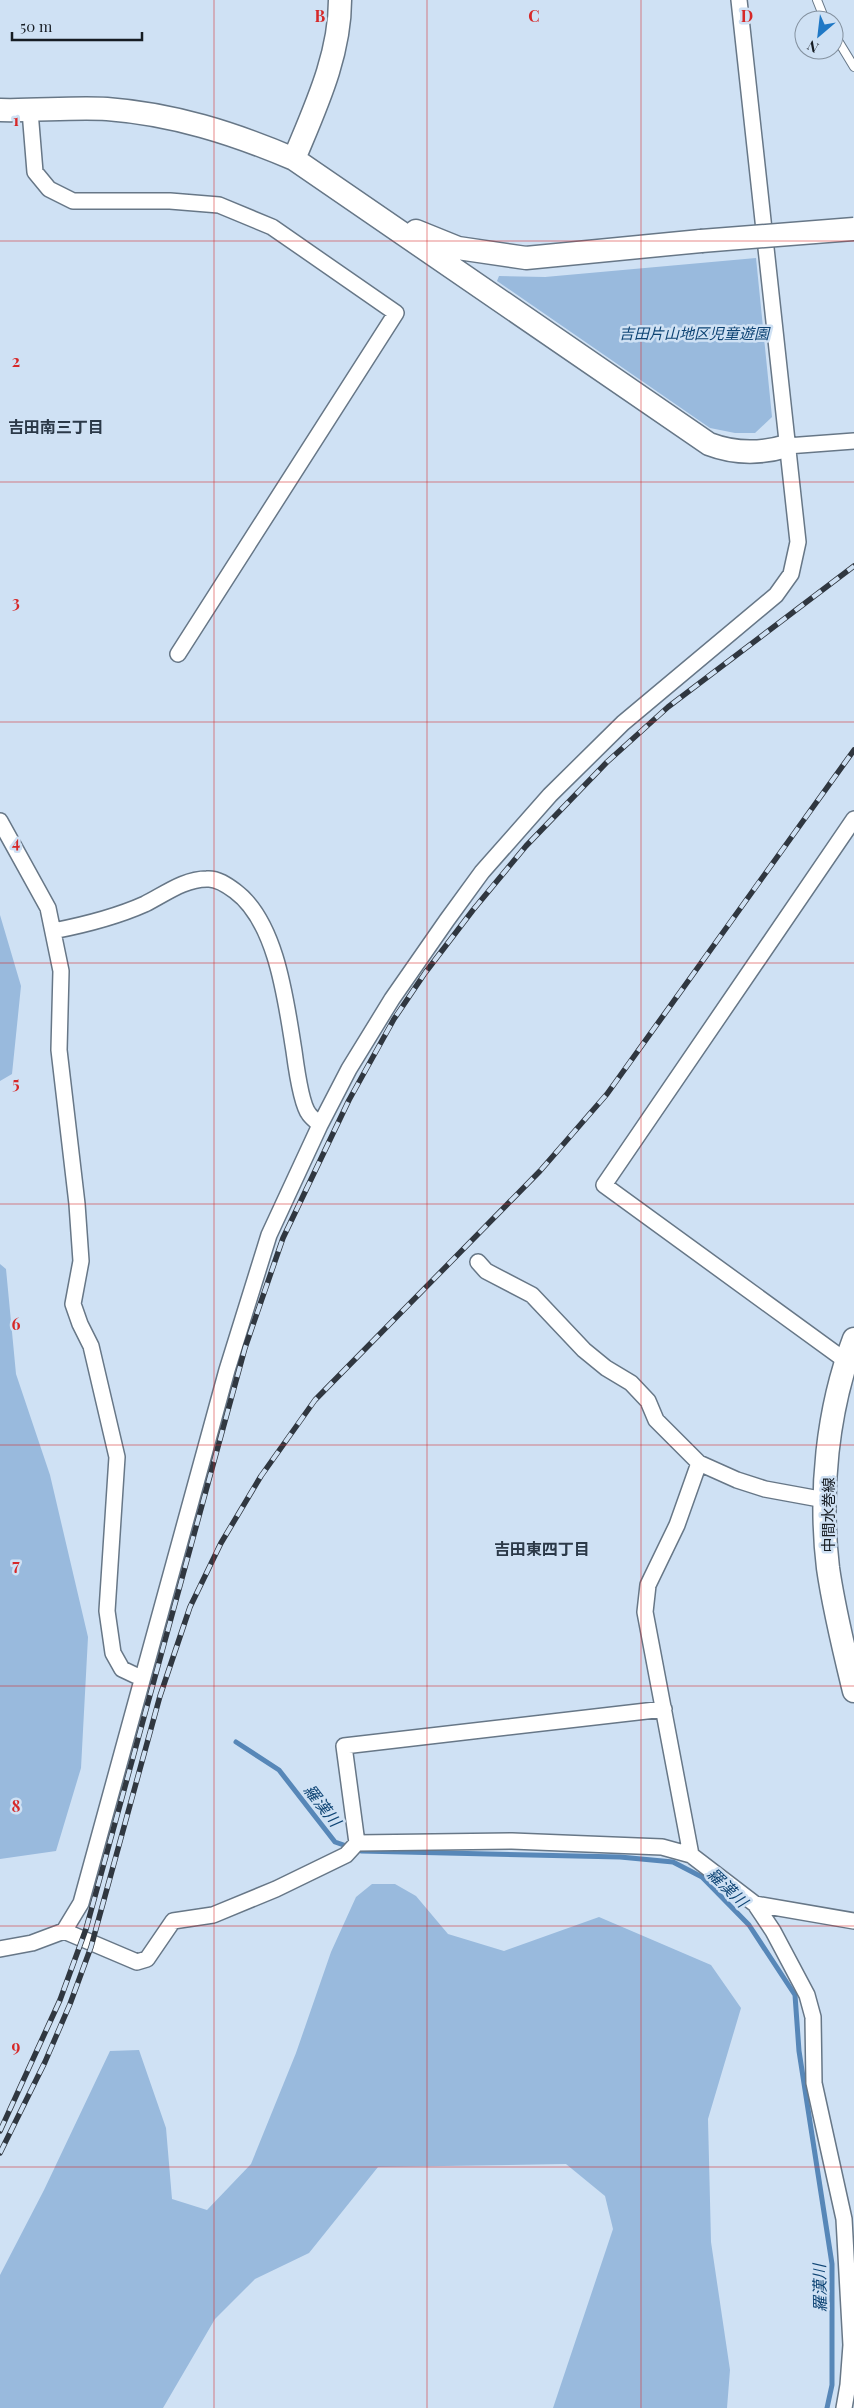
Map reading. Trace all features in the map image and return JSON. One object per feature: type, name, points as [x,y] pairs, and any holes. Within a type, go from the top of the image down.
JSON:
[{"type":"street","points":[[294,159],[327,73],[332,55],[340,0]]},
{"type":"street","points":[[0,1949],[32,1942],[64,1931],[81,1903],[141,1678],[227,1370],[269,1235],[320,1125],[349,1069],[392,999],[482,872],[550,796],[623,723],[776,596],[791,574],[798,542],[739,0]]},
{"type":"street","points":[[0,110],[106,109],[152,115],[207,126],[243,138],[294,159],[709,444],[727,450],[765,452],[787,446],[854,441]]},
{"type":"street","points":[[30,110],[34,172],[49,189],[73,201],[170,201],[219,205],[272,227],[396,313],[178,654]]},
{"type":"street","points":[[378,216],[458,248],[526,258],[700,241],[854,229]]},
{"type":"street","points":[[846,1361],[604,1185],[854,820]]},
{"type":"street","points":[[0,821],[48,908],[61,971],[59,1050],[77,1204],[81,1261],[73,1304],[91,1346],[117,1457],[107,1611],[113,1653],[122,1669],[141,1678]]},
{"type":"street","points":[[54,930],[80,926],[143,904],[191,880],[210,878],[226,885],[242,896],[264,926],[276,966],[308,1113],[320,1125]]},
{"type":"street","points":[[478,1262],[486,1271],[532,1296],[584,1350],[606,1368],[632,1383],[648,1401],[656,1420],[699,1463],[737,1480],[765,1489],[824,1500]]},
{"type":"street","name":"中間水巻線","points":[[854,1339],[846,1361],[831,1429],[824,1500],[828,1567],[846,1622],[854,1691]]},
{"type":"street","points":[[691,1855],[645,1612],[648,1585],[677,1524],[699,1463]]},
{"type":"street","points":[[358,1843],[344,1746],[664,1709]]},
{"type":"street","points":[[64,1931],[137,1962],[146,1959],[173,1921],[213,1915],[329,1864],[346,1855],[358,1843],[512,1841],[662,1848],[691,1855],[754,1904],[773,1931],[807,1995],[813,2017],[814,2083],[844,2219],[851,2345],[848,2386],[844,2408]]},
{"type":"street","points":[[754,1904],[854,1921]]},
{"type":"lane","points":[[844,50],[854,67]]},
{"type":"green space","name":"吉田片山地区児童遊園","points":[[756,258],[772,417],[755,433],[735,433],[710,428],[497,281],[499,276],[545,277]]},
{"type":"green space","points":[[0,915],[21,986],[12,1074],[0,1081]]},
{"type":"green space","points":[[0,1264],[6,1269],[16,1374],[50,1475],[88,1637],[81,1768],[56,1851],[0,1859]]},
{"type":"green space","points":[[372,1884],[395,1884],[416,1896],[448,1934],[504,1951],[599,1917],[711,1965],[741,2008],[708,2119],[711,2242],[730,2370],[727,2408],[553,2408],[613,2229],[605,2196],[566,2164],[378,2167],[309,2253],[255,2279],[215,2319],[163,2408],[0,2408],[0,2275],[44,2190],[110,2051],[139,2050],[166,2128],[172,2199],[207,2210],[251,2164],[296,2053],[331,1952],[356,1897]]},
{"type":"waterway","name":"羅漢川","points":[[236,1742],[279,1770],[335,1842],[361,1851],[620,1857],[673,1862],[702,1877],[749,1925],[795,1995],[799,2051],[832,2264],[832,2385],[827,2408]]},
{"type":"railway","points":[[0,2131],[60,2000],[86,1929],[245,1348],[283,1238],[349,1100],[394,1019],[425,973],[473,910],[526,846],[607,762],[668,707],[854,566]]},
{"type":"railway","points":[[0,2153],[45,2062],[70,2004],[91,1947],[160,1696],[190,1607],[221,1543],[261,1476],[315,1400],[540,1171],[607,1094],[854,750]]},
{"type":"district","name":"吉田南三丁目","points":[[56,426]]},
{"type":"district","name":"吉田東四丁目","points":[[542,1548]]}]
